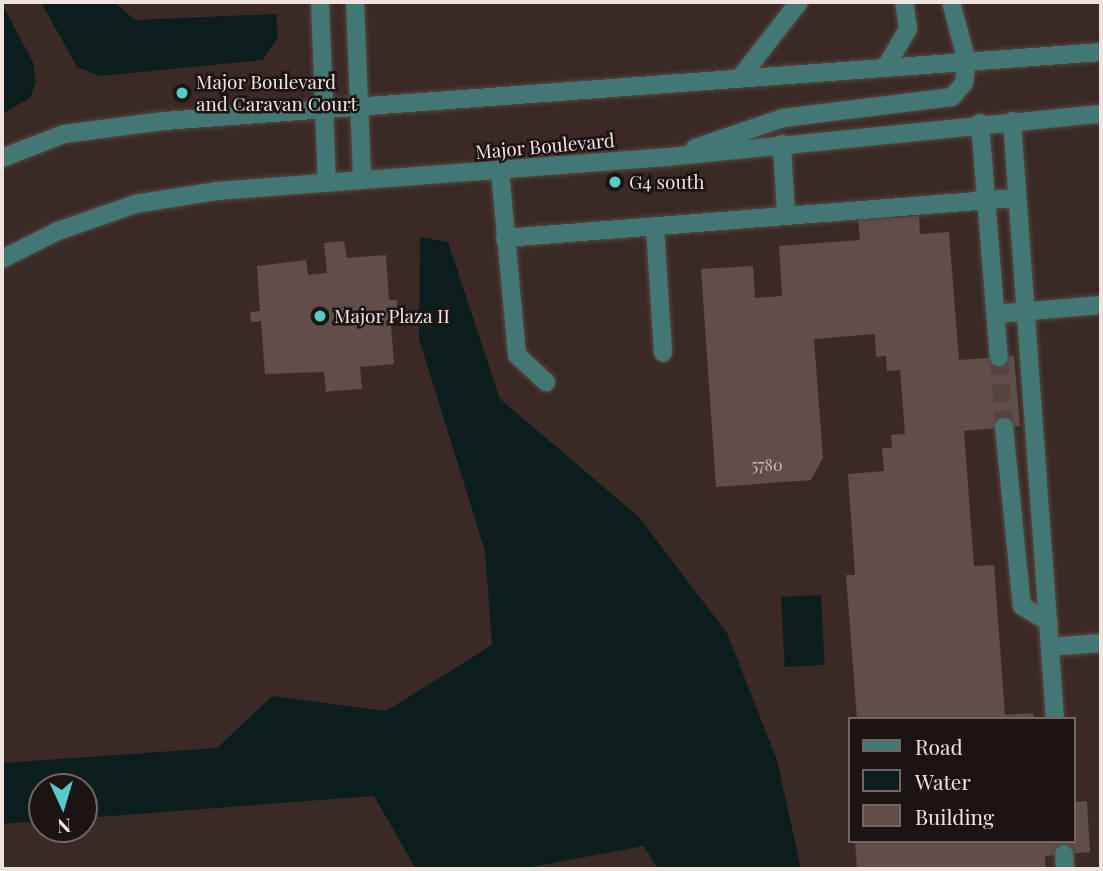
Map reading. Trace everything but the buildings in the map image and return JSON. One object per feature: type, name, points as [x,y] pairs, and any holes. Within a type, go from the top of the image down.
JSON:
[{"type":"street","points":[[320,2],[322,110],[327,183]]},
{"type":"street","points":[[355,2],[357,107],[362,180]]},
{"type":"street","points":[[739,79],[799,2]]},
{"type":"street","points":[[886,68],[908,29],[904,2]]},
{"type":"street","points":[[668,157],[783,118],[937,103],[961,88],[967,62],[951,2]]},
{"type":"street","points":[[2,158],[97,129],[1101,52]]},
{"type":"street","name":"Major Boulevard","points":[[2,259],[58,230],[135,205],[327,183],[668,157],[980,123],[1101,114]]},
{"type":"street","points":[[1012,121],[1055,717]]},
{"type":"street","points":[[980,123],[999,357]]},
{"type":"street","points":[[782,144],[786,216]]},
{"type":"street","points":[[500,171],[517,355],[546,382]]},
{"type":"street","points":[[505,239],[1016,198]]},
{"type":"street","points":[[655,228],[663,352]]},
{"type":"street","points":[[996,314],[1101,305]]},
{"type":"street","points":[[1004,427],[1022,606],[1049,622]]},
{"type":"street","points":[[1051,653],[1101,643]]},
{"type":"street","points":[[1051,653],[1101,655]]},
{"type":"water","points":[[41,2],[114,2],[135,20],[276,14],[278,37],[263,60],[100,76],[77,67]]},
{"type":"water","points":[[2,4],[33,62],[36,82],[30,98],[2,114]]},
{"type":"water","points":[[420,237],[448,242],[500,399],[639,517],[727,633],[777,760],[801,869],[658,869],[644,846],[520,869],[416,869],[374,796],[98,817],[98,773],[28,773],[28,822],[2,824],[2,763],[217,748],[272,696],[386,711],[492,645],[485,551],[419,339]]},
{"type":"water","points":[[821,595],[825,665],[785,667],[781,597]]},
{"type":"tunnel","points":[[999,357],[1004,427]]},
{"type":"place","name":"Major Boulevard and Caravan Court","points":[[182,93]]},
{"type":"place","name":"G4 south","points":[[615,182]]},
{"type":"place","name":"Major Plaza II","points":[[320,316]]}]
